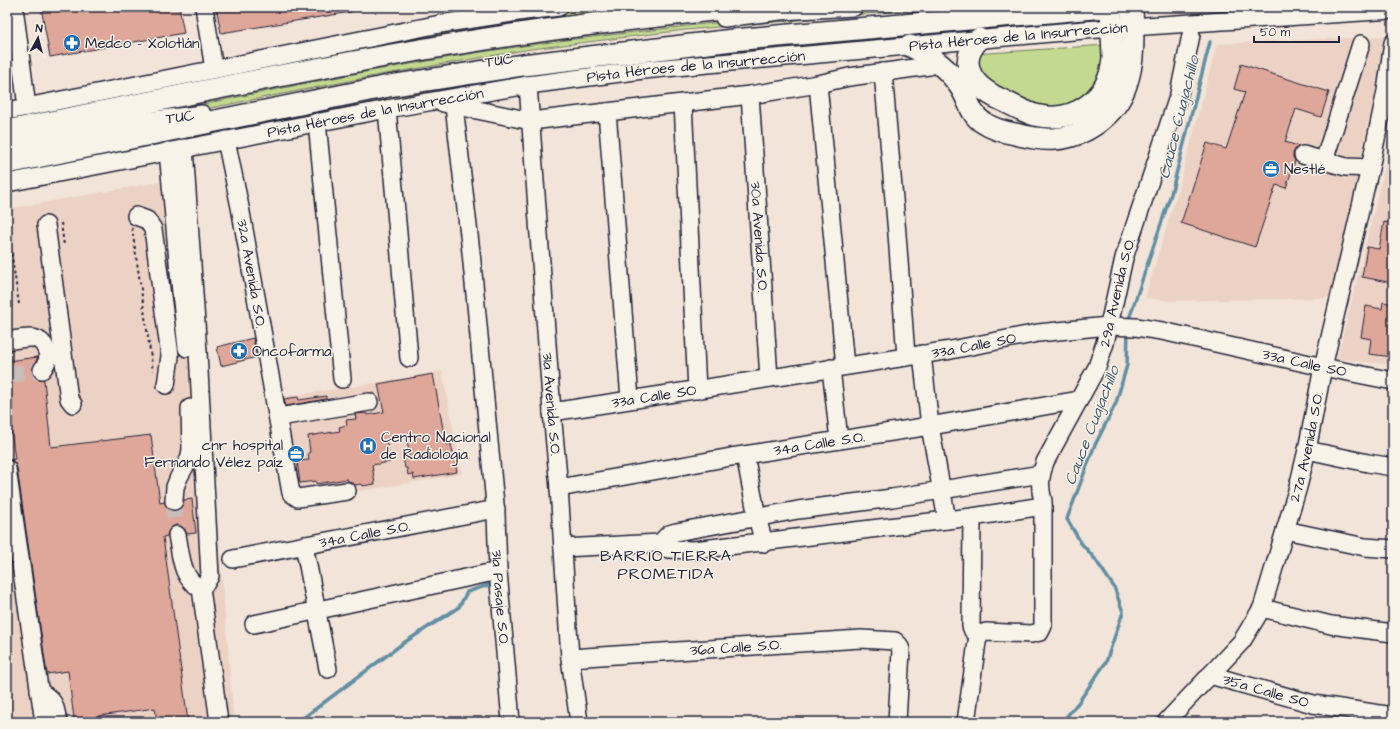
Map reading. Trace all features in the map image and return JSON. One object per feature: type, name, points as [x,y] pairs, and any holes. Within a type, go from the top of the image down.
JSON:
[{"type":"main road","points":[[7,131],[195,93],[456,44],[558,28],[740,7]]},
{"type":"main road","name":"Pista Héroes de la Insurrección","points":[[7,163],[381,88],[460,74],[583,57],[806,33],[1105,7]]},
{"type":"main road","points":[[1111,7],[1124,22]]},
{"type":"main road","points":[[979,40],[972,47],[969,53],[968,61],[970,74],[976,82],[984,123],[998,130],[1034,138],[1063,138],[1086,130],[1105,116],[1121,97],[1126,86],[1132,61],[1120,7]]},
{"type":"main road","points":[[910,46],[927,54],[981,102],[1019,108],[1036,115],[1058,117],[1079,112],[1095,99],[1108,82],[1124,22]]},
{"type":"street","points":[[14,7],[28,106]]},
{"type":"street","points":[[204,7],[214,69]]},
{"type":"street","points":[[7,111],[440,24],[559,7]]},
{"type":"street","name":"TUC","points":[[7,140],[211,98],[442,55],[665,24],[780,11],[854,7]]},
{"type":"street","name":"TUC","points":[[7,148],[116,125],[188,117],[372,81],[576,48],[737,30],[996,7]]},
{"type":"street","name":"Pista Héroes de la Insurrección","points":[[7,183],[387,109],[528,85],[643,70],[979,40],[1124,22],[1393,10]]},
{"type":"street","points":[[566,80],[650,56],[727,47],[806,33]]},
{"type":"street","name":"29a Avenida S.O.","points":[[980,634],[986,632],[1031,634],[1040,632],[1043,620],[1043,501],[1040,489],[1041,474],[1044,462],[1097,367],[1112,327],[1124,258],[1179,94],[1191,35]]},
{"type":"street","name":"27a Avenida S.O.","points":[[1166,722],[1242,641],[1262,608],[1298,487],[1307,450],[1323,368],[1370,168],[1386,91],[1393,43]]},
{"type":"street","points":[[1324,160],[1360,44]]},
{"type":"street","points":[[435,101],[531,121],[750,94],[818,84],[836,79],[929,66],[936,62]]},
{"type":"street","points":[[882,72],[897,234],[906,356]]},
{"type":"street","points":[[818,84],[838,367],[839,440]]},
{"type":"street","name":"31a Avenida S.O.","points":[[528,85],[552,412],[560,488],[570,658],[579,722]]},
{"type":"street","name":"30a Avenida S.O.","points":[[750,94],[769,378]]},
{"type":"street","points":[[683,103],[697,390]]},
{"type":"street","name":"31a Pasaje S.O.","points":[[454,106],[471,252],[496,509],[498,571],[511,722]]},
{"type":"street","points":[[387,109],[409,358]]},
{"type":"street","points":[[607,112],[630,399]]},
{"type":"street","points":[[317,122],[342,379]]},
{"type":"street","name":"32a Avenida S.O.","points":[[226,140],[240,207],[292,493],[298,498],[347,491]]},
{"type":"street","points":[[176,149],[210,576],[201,588]]},
{"type":"street","points":[[1304,155],[1346,167],[1370,168]]},
{"type":"street","points":[[134,219],[147,220],[153,229],[170,356],[166,385]]},
{"type":"street","points":[[46,225],[69,399],[73,404]]},
{"type":"street","points":[[160,285],[187,282]]},
{"type":"street","name":"33a Calle SO","points":[[552,412],[951,350],[1038,333],[1112,327],[1136,327],[1162,331],[1323,368],[1393,382]]},
{"type":"street","points":[[7,341],[31,337],[39,339],[48,351],[48,359],[42,370]]},
{"type":"street","points":[[170,356],[193,353]]},
{"type":"street","points":[[174,501],[177,482],[189,459],[191,450],[193,353]]},
{"type":"street","points":[[922,354],[930,426],[947,520]]},
{"type":"street","name":"34a Calle S.O.","points":[[560,488],[745,454],[930,426],[1079,400]]},
{"type":"street","points":[[278,417],[369,402]]},
{"type":"street","points":[[1307,450],[1393,467]]},
{"type":"street","points":[[745,454],[757,517],[764,542]]},
{"type":"street","points":[[7,469],[44,722]]},
{"type":"street","points":[[563,548],[660,542],[669,534],[676,532],[757,517],[892,498],[1041,474]]},
{"type":"street","points":[[660,542],[668,549],[694,550],[972,517],[1043,506]]},
{"type":"street","name":"34a Calle S.O.","points":[[233,559],[496,509]]},
{"type":"street","points":[[966,722],[977,642],[980,634],[973,631],[971,626],[972,517]]},
{"type":"street","points":[[1285,530],[1365,547],[1393,549]]},
{"type":"street","points":[[178,535],[186,575],[194,586],[201,588]]},
{"type":"street","points":[[304,545],[328,669]]},
{"type":"street","points":[[254,624],[498,571]]},
{"type":"street","points":[[201,588],[219,722]]},
{"type":"street","points":[[1262,608],[1331,625],[1393,633]]},
{"type":"street","name":"36a Calle S.O.","points":[[570,658],[861,639],[895,641],[901,650],[897,722]]},
{"type":"street","name":"35a Calle SO","points":[[1210,675],[1313,704],[1393,716]]},
{"type":"street","points":[[39,691],[51,698],[56,707],[58,722]]},
{"type":"path","points":[[134,219],[153,372]]},
{"type":"path","points":[[8,230],[19,304]]},
{"type":"shaded area","name":"Nestlé","points":[[1387,36],[1331,298],[1169,301],[1145,298],[1180,183],[1217,44]]},
{"type":"shaded area","points":[[1393,134],[1393,365],[1337,359]]},
{"type":"shaded area","points":[[189,177],[234,722],[7,722],[7,209]]},
{"type":"shaded area","name":"Centro Nacional de Radiologia","points":[[442,371],[462,474],[289,503],[273,418],[275,398],[357,386]]},
{"type":"green space","points":[[615,7],[664,7],[7,123],[7,117],[310,56],[462,29]]},
{"type":"green space","points":[[912,10],[685,30],[531,49],[380,75],[179,114],[117,121],[364,72],[475,53],[558,41],[730,21],[827,13]]},
{"type":"green space","points":[[1106,45],[1107,64],[1081,104],[1037,109],[985,83],[974,54]]},
{"type":"green space","points":[[603,62],[553,74],[499,81],[342,109],[7,176],[7,170],[384,95]]},
{"type":"building","points":[[41,7],[179,7],[184,33],[50,57]]},
{"type":"building","points":[[216,7],[351,7],[351,12],[221,33]]},
{"type":"building","points":[[1241,64],[1329,92],[1321,117],[1296,109],[1285,142],[1298,146],[1293,153],[1295,161],[1286,188],[1276,185],[1255,247],[1181,223],[1207,143],[1226,149],[1245,92],[1234,89]]},
{"type":"building","points":[[1384,222],[1393,224],[1393,283],[1362,277],[1367,247],[1379,249]]},
{"type":"building","points":[[1383,302],[1393,304],[1393,357],[1369,354],[1371,339],[1361,337],[1366,306],[1382,309]]},
{"type":"building","name":"Oncofarma","points":[[253,338],[257,357],[221,366],[217,347]]},
{"type":"building","points":[[38,357],[32,370],[33,375],[36,378],[44,380],[51,447],[151,435],[160,503],[164,502],[168,509],[174,511],[182,507],[184,500],[192,499],[196,533],[187,534],[184,528],[176,525],[170,528],[167,536],[163,537],[188,722],[157,722],[155,708],[99,716],[100,722],[87,722],[86,718],[74,719],[68,671],[47,674],[17,468],[15,463],[10,460],[15,459],[7,402],[7,361]]},
{"type":"building","points":[[433,374],[446,445],[451,444],[457,472],[414,479],[413,474],[408,475],[403,457],[410,455],[406,437],[386,440],[390,462],[372,465],[375,484],[362,486],[362,484],[355,485],[347,479],[316,484],[316,481],[300,483],[297,461],[309,460],[308,453],[310,452],[308,436],[340,431],[339,427],[347,425],[346,420],[356,419],[355,414],[366,413],[367,415],[384,412],[378,384]]},
{"type":"building","points":[[326,396],[326,399],[286,406],[284,399],[298,397],[299,400]]},
{"type":"waterway","name":"Cauce Cuajachillo","points":[[1128,322],[1171,194],[1210,42]]},
{"type":"waterway","name":"Cauce Cuajachillo","points":[[1062,722],[1078,703],[1106,662],[1123,612],[1114,587],[1095,559],[1081,543],[1067,519],[1094,447],[1116,403],[1127,365],[1128,330]]},
{"type":"waterway","points":[[298,722],[402,644],[459,607],[467,592],[491,584]]},
{"type":"tunnel","points":[[7,375],[42,370]]},
{"type":"tunnel","points":[[174,501],[177,535]]},
{"type":"place","name":"Medco - Xolotlán","points":[[72,43]]},
{"type":"place","name":"Nestlé","points":[[1271,169]]},
{"type":"place","name":"Oncofarma","points":[[239,351]]},
{"type":"place","name":"Centro Nacional de Radiologia","points":[[368,446]]},
{"type":"place","name":"cnr hospital Fernando Vélez paíz","points":[[296,454]]},
{"type":"district","name":"BARRIO TIERRA PROMETIDA","points":[[666,564]]}]
